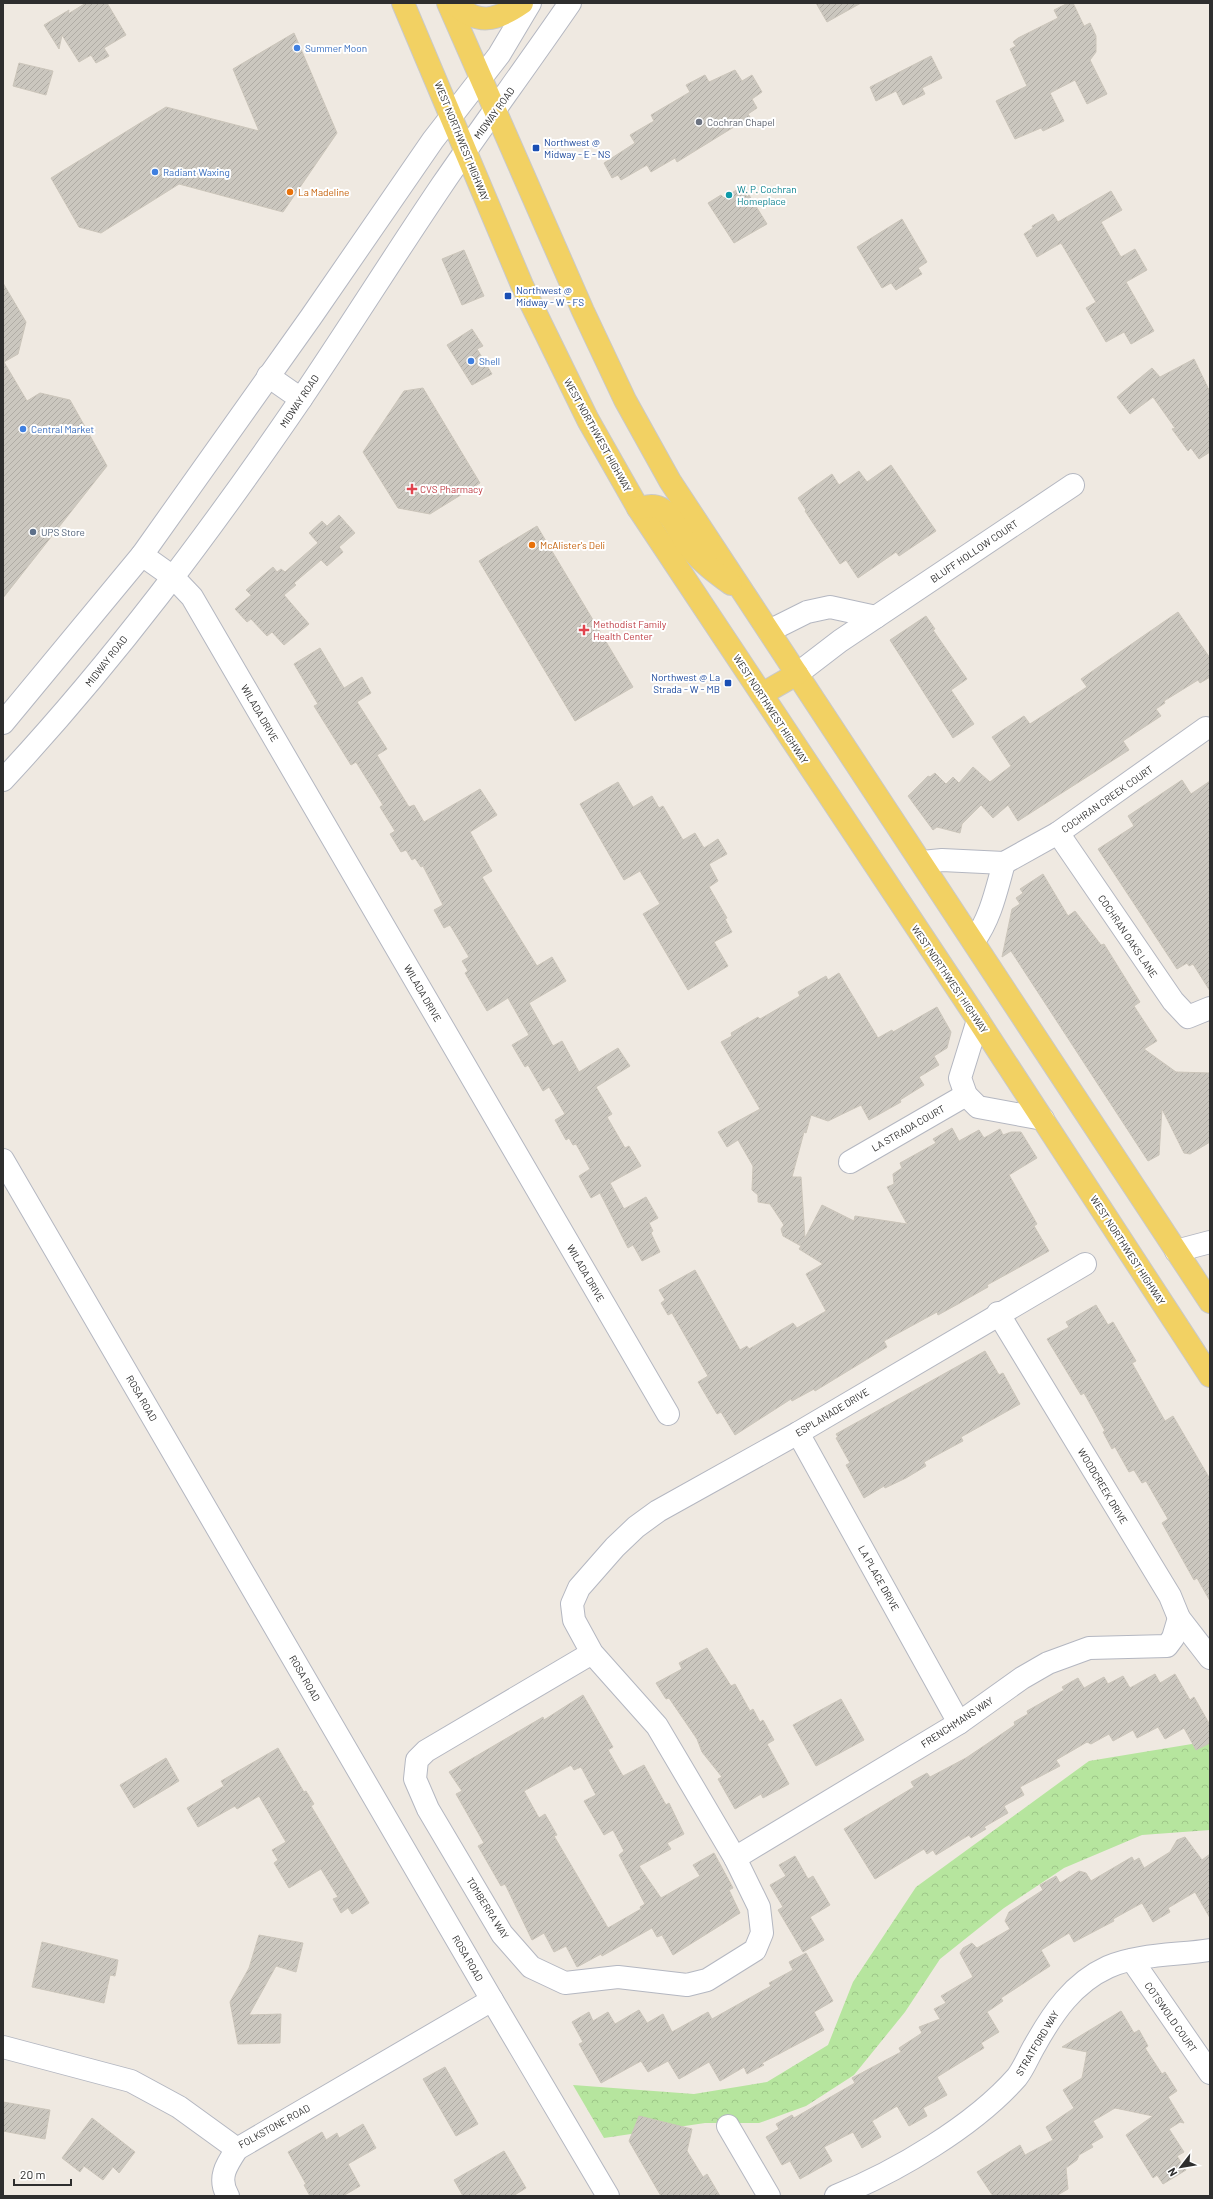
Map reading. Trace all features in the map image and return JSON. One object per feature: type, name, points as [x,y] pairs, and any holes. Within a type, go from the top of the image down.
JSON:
[{"type":"main road","name":"WEST NORTHWEST HIGHWAY","points":[[403,3],[522,286],[567,379],[638,508],[762,694],[889,889],[978,1020],[1210,1376]]},
{"type":"main road","points":[[448,3],[583,311],[625,400],[670,481],[1176,1250],[1208,1292]]},
{"type":"main road","points":[[454,3],[469,16],[489,18],[504,15],[522,3]]},
{"type":"main road","points":[[638,508],[653,506],[661,508],[672,521],[689,547],[712,571],[742,591]]},
{"type":"main road","points":[[762,694],[796,674]]},
{"type":"street","points":[[3,723],[142,555],[268,376],[312,317],[451,115],[499,55],[530,3]]},
{"type":"street","name":"MIDWAY ROAD","points":[[3,780],[84,689],[173,577],[301,399],[466,151],[495,112],[570,3]]},
{"type":"street","points":[[268,376],[301,399]]},
{"type":"street","name":"BLUFF HOLLOW COURT","points":[[796,674],[876,617],[1072,485]]},
{"type":"street","name":"WILADA DRIVE","points":[[142,555],[173,577],[192,597],[668,1414]]},
{"type":"street","points":[[769,631],[807,612],[830,607],[876,617]]},
{"type":"street","name":"COCHRAN CREEK COURT","points":[[1004,863],[1058,833],[1206,728]]},
{"type":"street","name":"COCHRAN OAKS LANE","points":[[1058,833],[1173,1001],[1188,1017],[1210,1008]]},
{"type":"street","points":[[922,862],[942,860],[1004,863],[992,910],[985,925],[974,941]]},
{"type":"street","points":[[978,1020],[960,1078],[966,1095],[978,1107],[1043,1119]]},
{"type":"street","name":"LA STRADA COURT","points":[[850,1162],[966,1095]]},
{"type":"street","name":"ROSA ROAD","points":[[3,1160],[492,2000],[608,2196]]},
{"type":"street","points":[[1176,1250],[1210,1242]]},
{"type":"street","name":"ESPLANADE DRIVE","points":[[591,1576],[615,1547],[636,1527],[658,1511],[798,1433],[998,1313],[1085,1264]]},
{"type":"street","name":"WOODCREEK DRIVE","points":[[998,1313],[1170,1596],[1179,1618],[1210,1658]]},
{"type":"street","name":"LA PLACE DRIVE","points":[[798,1433],[959,1723]]},
{"type":"street","name":"TOMBERRA WAY","points":[[591,1576],[579,1588],[572,1604],[577,1629],[592,1653],[657,1726],[735,1858],[759,1907],[762,1933],[755,1950],[707,1980],[687,1985],[618,1976],[565,1982],[531,1967],[502,1934],[428,1809],[415,1779],[417,1760],[426,1750],[592,1653]]},
{"type":"street","name":"FRENCHMANS WAY","points":[[735,1858],[959,1723],[1022,1678],[1048,1663],[1089,1648],[1167,1646],[1173,1638],[1179,1618]]},
{"type":"street","name":"STRATFORD WAY","points":[[836,2196],[925,2151],[980,2112],[1000,2095],[1018,2075],[1052,2014],[1078,1985],[1109,1967],[1132,1960],[1210,1950]]},
{"type":"street","name":"COTSWOLD COURT","points":[[1132,1960],[1210,2073]]},
{"type":"street","name":"FOLKSTONE ROAD","points":[[3,2047],[131,2080],[179,2107],[237,2149],[492,2000]]},
{"type":"street","points":[[728,2126],[769,2196]]},
{"type":"street","points":[[228,2196],[225,2192],[223,2171],[237,2149]]},
{"type":"green space","points":[[1210,1741],[1210,1830],[1142,1835],[1064,1868],[1004,1908],[940,1959],[905,2012],[854,2075],[806,2106],[759,2123],[705,2123],[604,2138],[573,2085],[694,2094],[767,2082],[828,2045],[853,1982],[916,1887],[1089,1761]]},
{"type":"building","points":[[86,3],[107,3],[126,35],[104,48],[109,56],[96,63],[91,55],[79,62],[62,35],[59,49],[44,25],[69,10],[68,14]]},
{"type":"building","points":[[816,3],[861,3],[827,22]]},
{"type":"building","points":[[1068,3],[1073,3],[1084,26],[1090,23],[1096,36],[1096,52],[1090,60],[1107,94],[1087,104],[1075,80],[1050,93],[1064,121],[1043,131],[1041,128],[1015,139],[996,101],[1027,86],[1010,49],[1016,46],[1013,42],[1018,38],[1058,18],[1054,10]]},
{"type":"building","points":[[294,33],[337,133],[283,212],[179,184],[101,233],[79,227],[51,178],[166,107],[259,131],[233,69]]},
{"type":"building","points":[[931,56],[942,78],[922,88],[925,94],[903,105],[896,91],[876,101],[870,87]]},
{"type":"building","points":[[19,63],[53,71],[46,95],[13,86]]},
{"type":"building","name":"Cochran Chapel","points":[[735,70],[742,81],[752,75],[762,92],[752,99],[757,108],[748,114],[750,117],[677,162],[675,158],[651,172],[647,165],[621,180],[618,175],[612,178],[604,163],[635,143],[630,135],[654,121],[651,115],[690,92],[686,85],[705,75],[709,82]]},
{"type":"building","points":[[741,187],[747,197],[749,195],[767,224],[734,243],[708,203],[721,195],[724,198]]},
{"type":"building","points":[[1111,191],[1122,210],[1101,222],[1121,257],[1135,249],[1147,270],[1126,282],[1154,331],[1131,344],[1124,332],[1106,342],[1086,308],[1096,302],[1061,243],[1037,257],[1024,234],[1033,228],[1032,226],[1053,214],[1058,222]]},
{"type":"building","points":[[902,219],[927,262],[918,268],[922,274],[896,290],[891,283],[882,288],[857,247]]},
{"type":"building","points":[[464,250],[484,296],[462,305],[442,259]]},
{"type":"building","points":[[3,283],[26,322],[18,354],[4,362],[27,401],[40,393],[70,400],[107,466],[3,598]]},
{"type":"building","name":"Shell","points":[[472,329],[483,346],[477,349],[492,374],[472,385],[447,345]]},
{"type":"building","points":[[1194,359],[1210,392],[1210,452],[1199,459],[1191,448],[1188,451],[1172,429],[1175,428],[1153,397],[1130,414],[1117,397],[1152,368],[1160,377]]},
{"type":"building","name":"CVS Pharmacy","points":[[423,388],[480,483],[430,514],[398,508],[363,452],[404,391]]},
{"type":"building","points":[[891,465],[936,531],[899,556],[896,552],[858,578],[846,560],[840,564],[798,498],[832,474],[839,485],[859,471],[867,482]]},
{"type":"building","points":[[339,515],[355,533],[339,547],[343,552],[327,566],[321,560],[294,583],[296,585],[284,595],[309,624],[284,645],[272,632],[267,636],[251,619],[247,622],[235,609],[251,595],[246,590],[273,567],[277,572],[281,569],[285,572],[318,543],[309,533],[322,521],[327,526]]},
{"type":"building","points":[[537,526],[633,687],[575,721],[479,561]]},
{"type":"building","points":[[1178,612],[1210,658],[1210,677],[1200,683],[1198,680],[1164,701],[1165,703],[1156,709],[1161,716],[1123,741],[1129,750],[1018,821],[1008,805],[993,818],[981,805],[962,824],[960,833],[937,827],[933,830],[908,796],[928,776],[930,777],[935,773],[946,784],[953,777],[959,783],[973,767],[990,782],[1011,766],[992,737],[1024,716],[1030,724],[1087,687],[1081,679]]},
{"type":"building","points":[[926,616],[935,629],[933,630],[967,679],[951,690],[974,724],[953,738],[890,640]]},
{"type":"building","points":[[320,648],[344,688],[362,677],[371,693],[357,702],[387,749],[377,755],[409,807],[414,805],[424,822],[480,789],[497,815],[470,832],[492,871],[482,877],[537,966],[552,957],[566,981],[529,1003],[553,1046],[562,1041],[579,1072],[618,1048],[630,1066],[596,1087],[612,1114],[607,1117],[625,1148],[629,1146],[641,1166],[610,1183],[624,1209],[646,1197],[658,1218],[649,1223],[653,1231],[651,1233],[660,1252],[642,1261],[633,1245],[628,1248],[600,1193],[591,1198],[579,1176],[590,1169],[576,1144],[573,1145],[569,1138],[566,1140],[555,1120],[565,1114],[549,1087],[543,1091],[528,1065],[525,1067],[512,1045],[529,1035],[508,998],[487,1011],[465,973],[468,971],[462,961],[469,957],[450,925],[444,928],[434,910],[443,905],[423,866],[421,867],[415,858],[412,860],[406,850],[401,852],[390,834],[395,831],[380,807],[383,805],[356,762],[351,765],[314,706],[318,704],[294,664]]},
{"type":"building","points":[[1182,780],[1191,794],[1210,781],[1210,991],[1193,964],[1189,966],[1187,963],[1177,969],[1098,849],[1134,826],[1128,816]]},
{"type":"building","points":[[618,782],[633,807],[652,796],[659,808],[663,806],[683,840],[695,833],[704,848],[718,839],[727,854],[709,864],[718,881],[709,887],[727,918],[725,919],[732,932],[714,942],[728,966],[688,990],[643,914],[660,904],[640,871],[624,880],[580,804]]},
{"type":"building","points":[[1043,874],[1068,916],[1075,911],[1101,945],[1104,944],[1140,1002],[1134,1006],[1157,1041],[1144,1049],[1176,1072],[1210,1073],[1210,1142],[1190,1154],[1184,1153],[1162,1109],[1159,1155],[1148,1161],[1011,951],[1002,957],[1012,909],[1020,904],[1016,898],[1023,893],[1020,889]]},
{"type":"building","points":[[839,973],[878,1038],[892,1030],[893,1032],[937,1007],[951,1032],[947,1048],[934,1056],[939,1065],[919,1077],[924,1085],[900,1100],[901,1102],[869,1120],[861,1105],[828,1121],[811,1115],[806,1133],[804,1132],[792,1177],[801,1177],[805,1238],[822,1205],[854,1221],[855,1216],[907,1224],[887,1187],[894,1184],[893,1174],[902,1168],[900,1163],[936,1143],[933,1139],[952,1128],[959,1141],[979,1130],[984,1138],[1000,1129],[1003,1135],[1011,1132],[1021,1132],[1037,1158],[1009,1175],[1037,1224],[1034,1226],[1049,1251],[987,1285],[988,1287],[938,1315],[937,1312],[884,1341],[887,1347],[815,1391],[814,1389],[792,1401],[791,1399],[735,1435],[721,1412],[717,1414],[698,1382],[708,1376],[672,1313],[668,1315],[661,1303],[665,1300],[659,1290],[695,1270],[740,1350],[747,1346],[749,1349],[793,1323],[797,1328],[826,1311],[806,1274],[823,1264],[799,1249],[801,1246],[783,1236],[781,1229],[784,1225],[770,1204],[758,1202],[758,1195],[752,1190],[753,1166],[738,1140],[727,1147],[718,1132],[760,1109],[721,1042],[732,1036],[731,1033],[758,1017],[760,1019],[800,996],[798,992],[826,976],[828,980]]},
{"type":"building","points":[[1096,1305],[1108,1325],[1113,1322],[1136,1361],[1132,1363],[1165,1421],[1173,1416],[1210,1479],[1210,1601],[1197,1578],[1194,1580],[1162,1523],[1168,1519],[1146,1481],[1142,1483],[1134,1470],[1129,1472],[1115,1447],[1112,1449],[1103,1432],[1105,1431],[1084,1393],[1081,1395],[1047,1339],[1069,1327],[1066,1322]]},
{"type":"building","points":[[985,1351],[999,1375],[1003,1373],[1020,1404],[961,1437],[963,1441],[924,1462],[926,1466],[885,1488],[884,1486],[864,1498],[846,1465],[850,1463],[836,1438],[838,1437],[836,1434]]},
{"type":"building","points":[[707,1648],[731,1686],[735,1684],[750,1711],[753,1709],[760,1722],[763,1720],[774,1740],[767,1744],[789,1784],[763,1798],[761,1794],[735,1809],[718,1779],[722,1777],[702,1752],[697,1739],[669,1698],[666,1699],[656,1683],[682,1669],[679,1663]]},
{"type":"building","points":[[1155,1674],[1160,1683],[1175,1674],[1190,1700],[1194,1697],[1210,1725],[1210,1743],[1196,1750],[1184,1728],[1165,1739],[1158,1727],[1137,1738],[1133,1730],[1113,1741],[1109,1734],[1091,1744],[1087,1742],[1056,1760],[1060,1766],[1020,1787],[1024,1795],[1004,1806],[1008,1813],[984,1827],[986,1829],[971,1838],[969,1835],[936,1855],[933,1850],[927,1854],[924,1849],[875,1879],[844,1829],[914,1787],[911,1782],[927,1773],[930,1777],[966,1758],[1015,1725],[1014,1722],[1028,1714],[1027,1711],[1064,1690],[1062,1687],[1078,1678],[1084,1688],[1104,1677],[1108,1684],[1123,1676],[1130,1688]]},
{"type":"building","points":[[583,1695],[613,1747],[608,1750],[623,1776],[644,1765],[666,1805],[669,1803],[684,1834],[667,1843],[671,1849],[639,1866],[661,1898],[700,1876],[693,1865],[714,1853],[733,1888],[729,1890],[740,1913],[673,1955],[662,1935],[657,1937],[652,1928],[602,1956],[601,1954],[577,1967],[566,1946],[554,1952],[544,1933],[532,1940],[505,1884],[501,1886],[478,1846],[484,1843],[456,1794],[462,1791],[449,1772],[543,1717],[544,1720]],"holes":[[[571,1765],[574,1770],[581,1767],[596,1795],[584,1801],[604,1835],[613,1830],[624,1851],[619,1855],[645,1904],[640,1907],[641,1909],[608,1928],[554,1836],[557,1835],[545,1814],[539,1818],[524,1791]]]},
{"type":"building","points":[[841,1699],[864,1740],[816,1766],[793,1725]]},
{"type":"building","points":[[278,1748],[304,1792],[306,1791],[314,1804],[311,1806],[369,1903],[352,1914],[348,1908],[341,1913],[333,1899],[338,1897],[321,1869],[289,1888],[274,1863],[278,1860],[272,1850],[286,1842],[259,1796],[237,1809],[235,1806],[198,1827],[187,1808],[224,1786],[221,1781]]},
{"type":"building","points":[[166,1758],[179,1781],[134,1808],[120,1785]]},
{"type":"building","points":[[1185,1837],[1202,1860],[1210,1854],[1210,1918],[1195,1892],[1168,1908],[1170,1912],[1153,1922],[1142,1903],[1113,1919],[1114,1921],[1074,1942],[1069,1933],[1041,1950],[1050,1966],[1001,1998],[1003,2001],[987,2012],[999,2032],[981,2043],[984,2048],[937,2077],[947,2095],[923,2108],[927,2116],[909,2126],[897,2106],[872,2121],[881,2137],[862,2148],[853,2132],[824,2147],[832,2161],[800,2179],[790,2161],[782,2165],[766,2137],[779,2129],[776,2124],[792,2115],[794,2118],[855,2083],[852,2078],[901,2052],[899,2048],[922,2033],[919,2027],[940,2019],[934,2009],[946,2003],[941,1996],[973,1977],[960,1953],[963,1948],[972,1943],[977,1948],[1010,1929],[1005,1921],[1009,1912],[1043,1890],[1040,1885],[1056,1876],[1060,1883],[1079,1871],[1086,1873],[1091,1881],[1132,1857],[1134,1861],[1139,1858],[1144,1868],[1170,1852],[1177,1840]]},
{"type":"building","points":[[795,1856],[808,1879],[813,1876],[830,1905],[810,1917],[824,1940],[803,1952],[778,1910],[783,1907],[770,1885],[786,1876],[779,1865]]},
{"type":"building","points":[[259,1935],[303,1943],[296,1972],[276,1966],[249,2015],[281,2014],[280,2043],[238,2044],[230,2002],[249,1968]]},
{"type":"building","points":[[42,1942],[118,1960],[115,1976],[110,1975],[104,2003],[32,1987]]},
{"type":"building","points":[[806,1953],[833,2001],[814,2012],[824,2030],[762,2063],[764,2065],[747,2074],[744,2067],[720,2081],[709,2062],[679,2079],[668,2061],[648,2072],[641,2061],[601,2083],[579,2044],[583,2042],[572,2022],[589,2012],[593,2021],[608,2012],[615,2024],[639,2010],[647,2023],[663,2014],[672,2032],[708,2012],[712,2019],[771,1986],[769,1983],[793,1970],[789,1962]]},
{"type":"building","points":[[1121,2011],[1134,2033],[1139,2030],[1148,2046],[1145,2048],[1162,2074],[1165,2072],[1177,2091],[1168,2097],[1184,2123],[1180,2122],[1169,2129],[1184,2152],[1177,2156],[1186,2170],[1163,2184],[1157,2175],[1153,2178],[1126,2135],[1153,2116],[1115,2108],[1093,2121],[1103,2137],[1091,2144],[1093,2147],[1079,2155],[1077,2160],[1066,2168],[1068,2189],[1056,2196],[993,2196],[977,2172],[1020,2145],[1025,2155],[1053,2140],[1046,2127],[1074,2108],[1063,2090],[1082,2078],[1087,2052],[1062,2047]]},
{"type":"building","points":[[445,2067],[478,2124],[456,2136],[423,2079]]},
{"type":"building","points":[[3,2102],[50,2110],[45,2139],[3,2131]]},
{"type":"building","points":[[639,2116],[692,2129],[687,2151],[703,2177],[707,2174],[720,2196],[661,2196],[629,2141]]},
{"type":"building","points":[[92,2118],[135,2152],[119,2173],[113,2167],[103,2180],[84,2166],[80,2172],[62,2158]]},
{"type":"building","points":[[363,2124],[376,2148],[348,2164],[360,2186],[343,2196],[310,2196],[304,2185],[306,2184],[288,2152],[322,2132],[326,2140],[337,2133],[339,2138]]},
{"type":"building","points":[[504,2151],[526,2188],[513,2196],[463,2196],[454,2180]]},
{"type":"place","name":"Summer Moon","points":[[297,48]]},
{"type":"place","name":"Cochran Chapel","points":[[699,122]]},
{"type":"place","name":"Northwest @ Midway - E - NS","points":[[536,148]]},
{"type":"place","name":"Radiant Waxing","points":[[155,172]]},
{"type":"place","name":"La Madeline","points":[[290,192]]},
{"type":"place","name":"W. P. Cochran Homeplace","points":[[729,195]]},
{"type":"place","name":"Northwest @ Midway - W - FS","points":[[508,296]]},
{"type":"place","name":"Shell","points":[[471,361]]},
{"type":"place","name":"Central Market","points":[[23,429]]},
{"type":"place","name":"CVS Pharmacy","points":[[412,489]]},
{"type":"place","name":"UPS Store","points":[[33,532]]},
{"type":"place","name":"McAlister's Deli","points":[[532,545]]},
{"type":"place","name":"Methodist Family Health Center","points":[[584,630]]},
{"type":"place","name":"Northwest @ La Strada - W - MB","points":[[728,683]]}]
